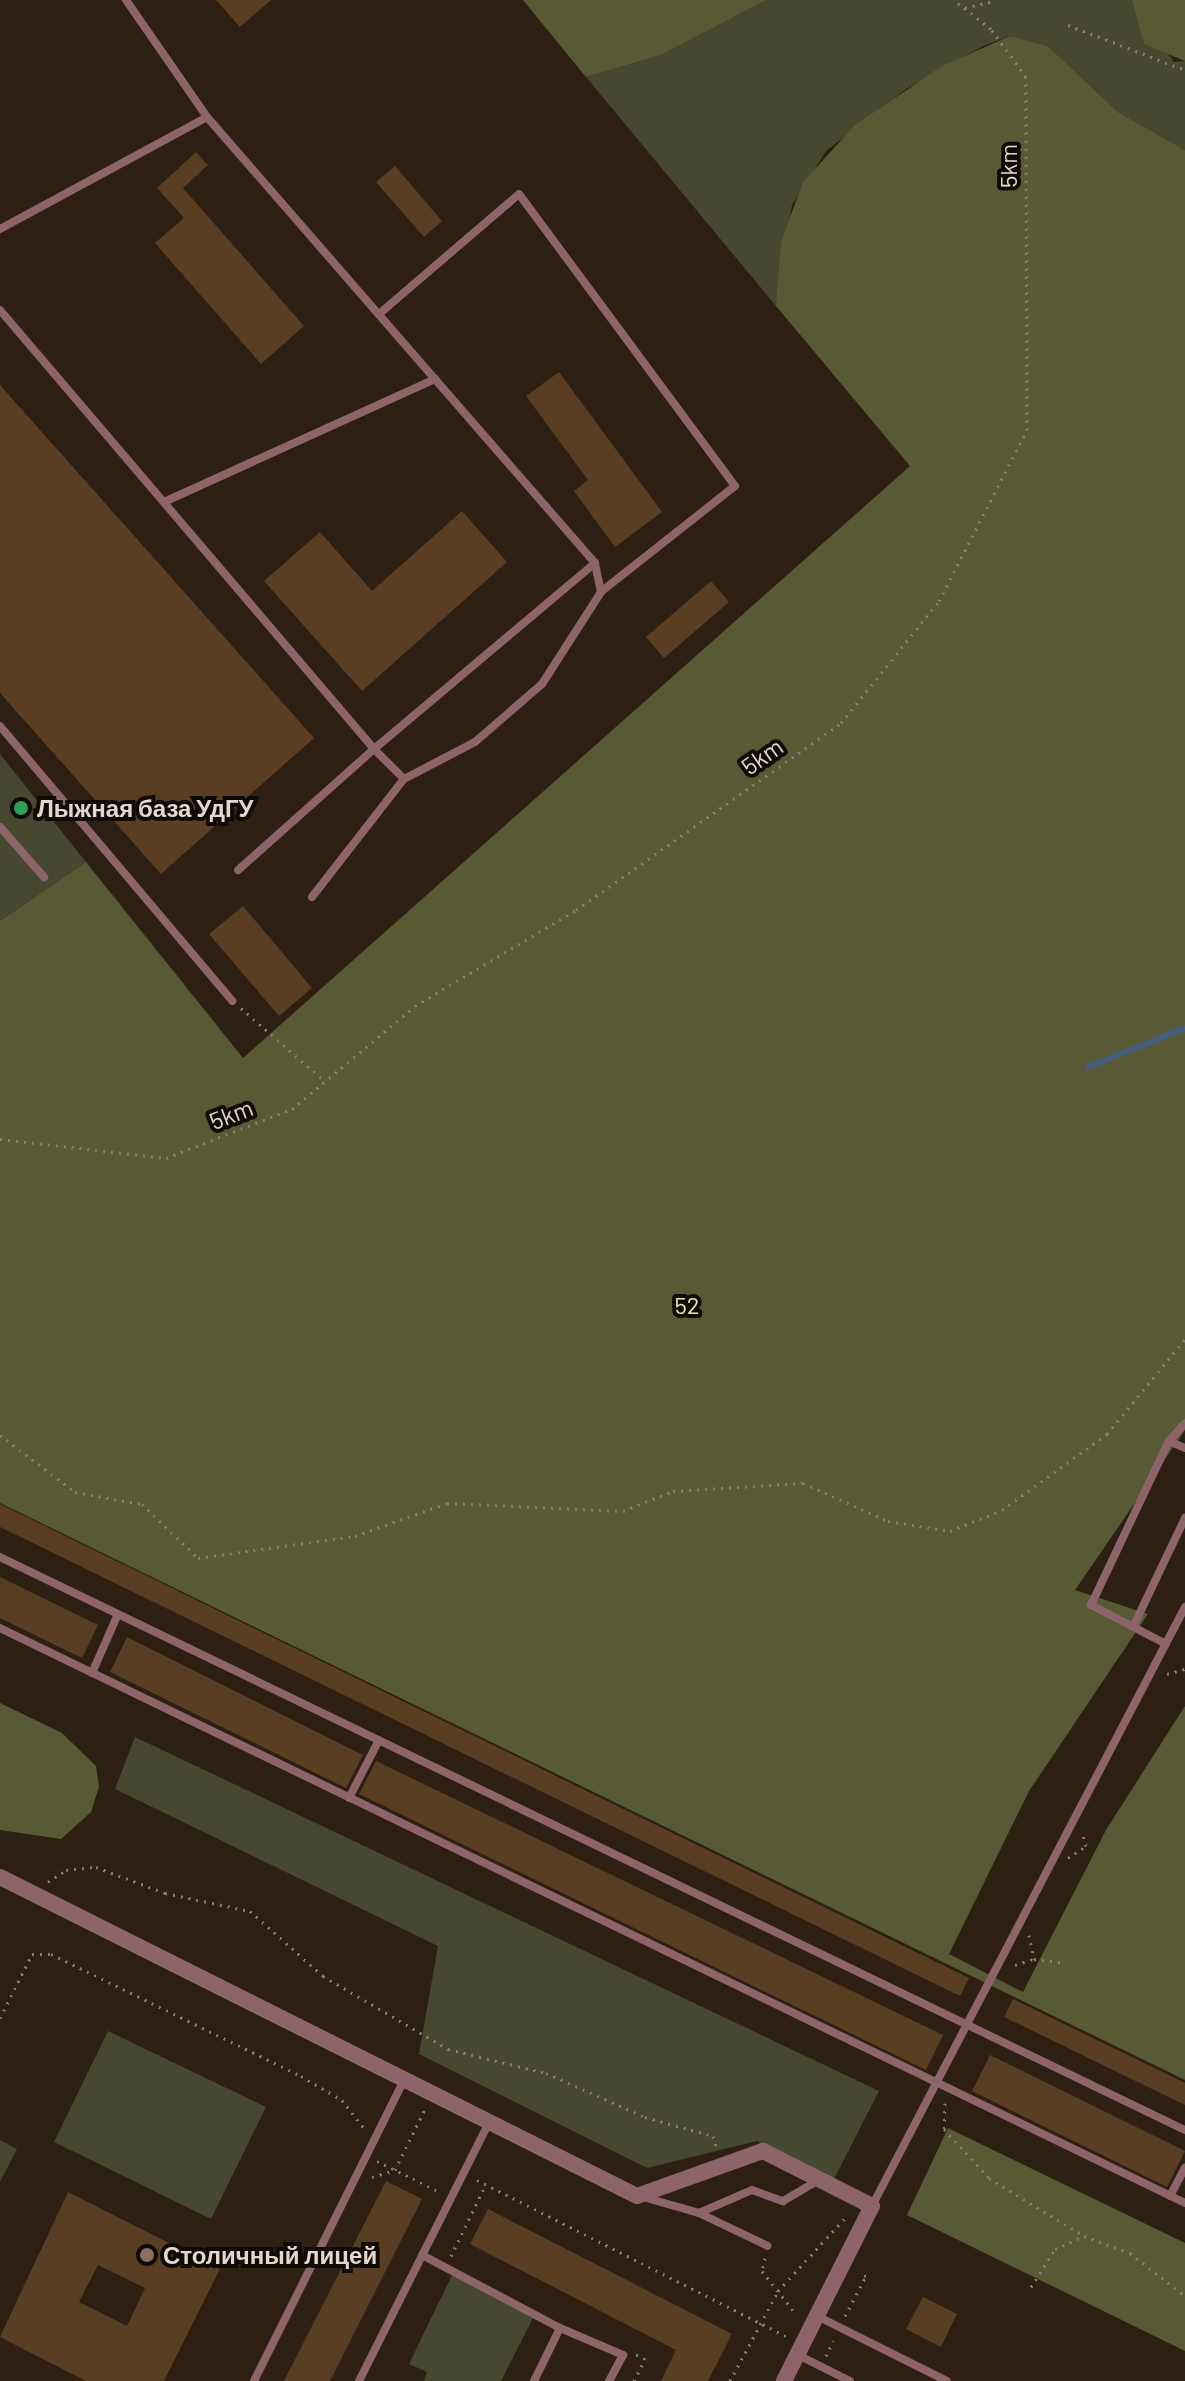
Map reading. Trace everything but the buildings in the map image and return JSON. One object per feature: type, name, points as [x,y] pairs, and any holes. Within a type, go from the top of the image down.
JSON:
[{"type":"street","points":[[0,1877],[637,2196],[763,2151],[872,2206],[784,2381]]},
{"type":"lane","points":[[126,0],[207,117],[595,563],[601,592]]},
{"type":"lane","points":[[0,229],[207,117]]},
{"type":"lane","points":[[312,897],[404,779],[475,742],[542,684],[601,592],[735,486],[519,194],[379,314]]},
{"type":"lane","points":[[0,310],[374,749],[404,779]]},
{"type":"lane","points":[[164,502],[435,379]]},
{"type":"lane","points":[[238,870],[374,749],[595,563]]},
{"type":"lane","points":[[0,726],[232,1001]]},
{"type":"lane","points":[[0,827],[44,877]]},
{"type":"lane","points":[[1166,1644],[1091,1605],[1169,1441],[1185,1423]]},
{"type":"lane","points":[[1169,1441],[1185,1448]]},
{"type":"lane","points":[[1134,1625],[1185,1518]]},
{"type":"lane","points":[[0,1557],[1185,2130]]},
{"type":"lane","points":[[872,2206],[941,2084],[967,2024],[1185,1607]]},
{"type":"lane","points":[[92,1673],[118,1614]]},
{"type":"lane","points":[[0,1628],[1185,2203]]},
{"type":"lane","points":[[349,1798],[379,1740]]},
{"type":"lane","points":[[254,2381],[404,2080]]},
{"type":"lane","points":[[359,2381],[489,2123]]},
{"type":"lane","points":[[1170,2196],[1185,2168]]},
{"type":"lane","points":[[699,2213],[752,2190],[783,2201],[820,2180]]},
{"type":"lane","points":[[637,2196],[699,2213],[768,2246]]},
{"type":"lane","points":[[422,2255],[560,2328],[623,2355],[609,2381]]},
{"type":"lane","points":[[534,2381],[560,2328]]},
{"type":"lane","points":[[806,2336],[850,2381]]},
{"type":"lane","points":[[806,2336],[947,2381]]},
{"type":"path","name":"5km","points":[[0,1139],[166,1158],[292,1109],[322,1079],[415,1006],[576,910],[841,723],[939,601],[1027,430],[1026,77],[965,8],[954,0]]},
{"type":"path","points":[[965,8],[996,0]]},
{"type":"path","points":[[1068,25],[1185,70]]},
{"type":"path","points":[[232,1001],[322,1079]]},
{"type":"path","points":[[0,1435],[75,1492],[142,1504],[198,1558],[355,1536],[447,1503],[623,1511],[673,1491],[803,1483],[888,1521],[950,1531],[1002,1510],[1107,1434],[1185,1339]]},
{"type":"path","points":[[1159,1673],[1185,1669]]},
{"type":"path","points":[[1064,1859],[1086,1846],[1080,1828]]},
{"type":"path","points":[[31,1893],[66,1870],[96,1867],[165,1893],[250,1911],[323,1976],[448,2049],[546,2073],[645,2117],[713,2136],[723,2165]]},
{"type":"path","points":[[1028,1927],[1034,1959]]},
{"type":"path","points":[[0,2018],[32,1954],[51,1954],[301,2076],[342,2100],[374,2141]]},
{"type":"path","points":[[1007,1968],[1034,1959],[1065,1963]]},
{"type":"path","points":[[941,2084],[944,2129],[989,2178],[1084,2236],[1130,2253],[1185,2296]]},
{"type":"path","points":[[353,2183],[395,2170],[432,2094]]},
{"type":"path","points":[[366,2156],[451,2198]]},
{"type":"path","points":[[464,2173],[760,2322],[806,2336]]},
{"type":"path","points":[[464,2266],[450,2259],[486,2184]]},
{"type":"path","points":[[730,2381],[778,2291],[843,2218],[872,2206]]},
{"type":"path","points":[[1031,2287],[1055,2249],[1084,2236]]},
{"type":"path","points":[[768,2246],[762,2271],[806,2336]]},
{"type":"path","points":[[631,2352],[645,2359],[634,2381]]},
{"type":"green space","points":[[523,0],[767,0],[661,55],[586,77]]},
{"type":"green space","points":[[767,0],[1132,0],[1174,62],[1185,61],[1185,150],[1118,112],[1048,46],[1010,36],[983,46],[906,89],[826,151],[792,205],[776,306],[586,77],[661,55]]},
{"type":"green space","points":[[1132,0],[1185,0],[1185,61],[1144,44]]},
{"type":"green space","name":"52","points":[[1010,36],[1048,46],[1118,112],[1185,150],[1185,1430],[1075,1590],[1148,1614],[1029,1791],[949,1954],[1023,1992],[1106,1830],[1185,1706],[1185,2080],[0,1503],[0,921],[86,862],[243,1058],[910,466],[776,306],[781,242],[803,182],[855,125],[942,66]]},
{"type":"green space","name":"Лыжная база УдГУ","points":[[0,754],[86,862],[0,921]]},
{"type":"green space","points":[[0,1703],[62,1733],[96,1766],[99,1787],[91,1812],[61,1839],[0,1830]]},
{"type":"green space","points":[[135,1737],[879,2091],[834,2179],[757,2141],[647,2168],[419,2054],[438,1946],[115,1789]]},
{"type":"green space","points":[[108,2031],[266,2107],[211,2219],[54,2142]]},
{"type":"green space","points":[[948,2128],[1185,2243],[1185,2351],[907,2215]]},
{"type":"green space","points":[[0,2140],[17,2149],[0,2182]]},
{"type":"green space","points":[[454,2271],[536,2312],[501,2381],[424,2381],[427,2372],[409,2364]]},
{"type":"waterway","points":[[1088,1067],[1185,1028]]},
{"type":"place","name":"Лыжная база УдГУ","points":[[21,808]]},
{"type":"place","name":"Столичный лицей","points":[[147,2255]]}]
